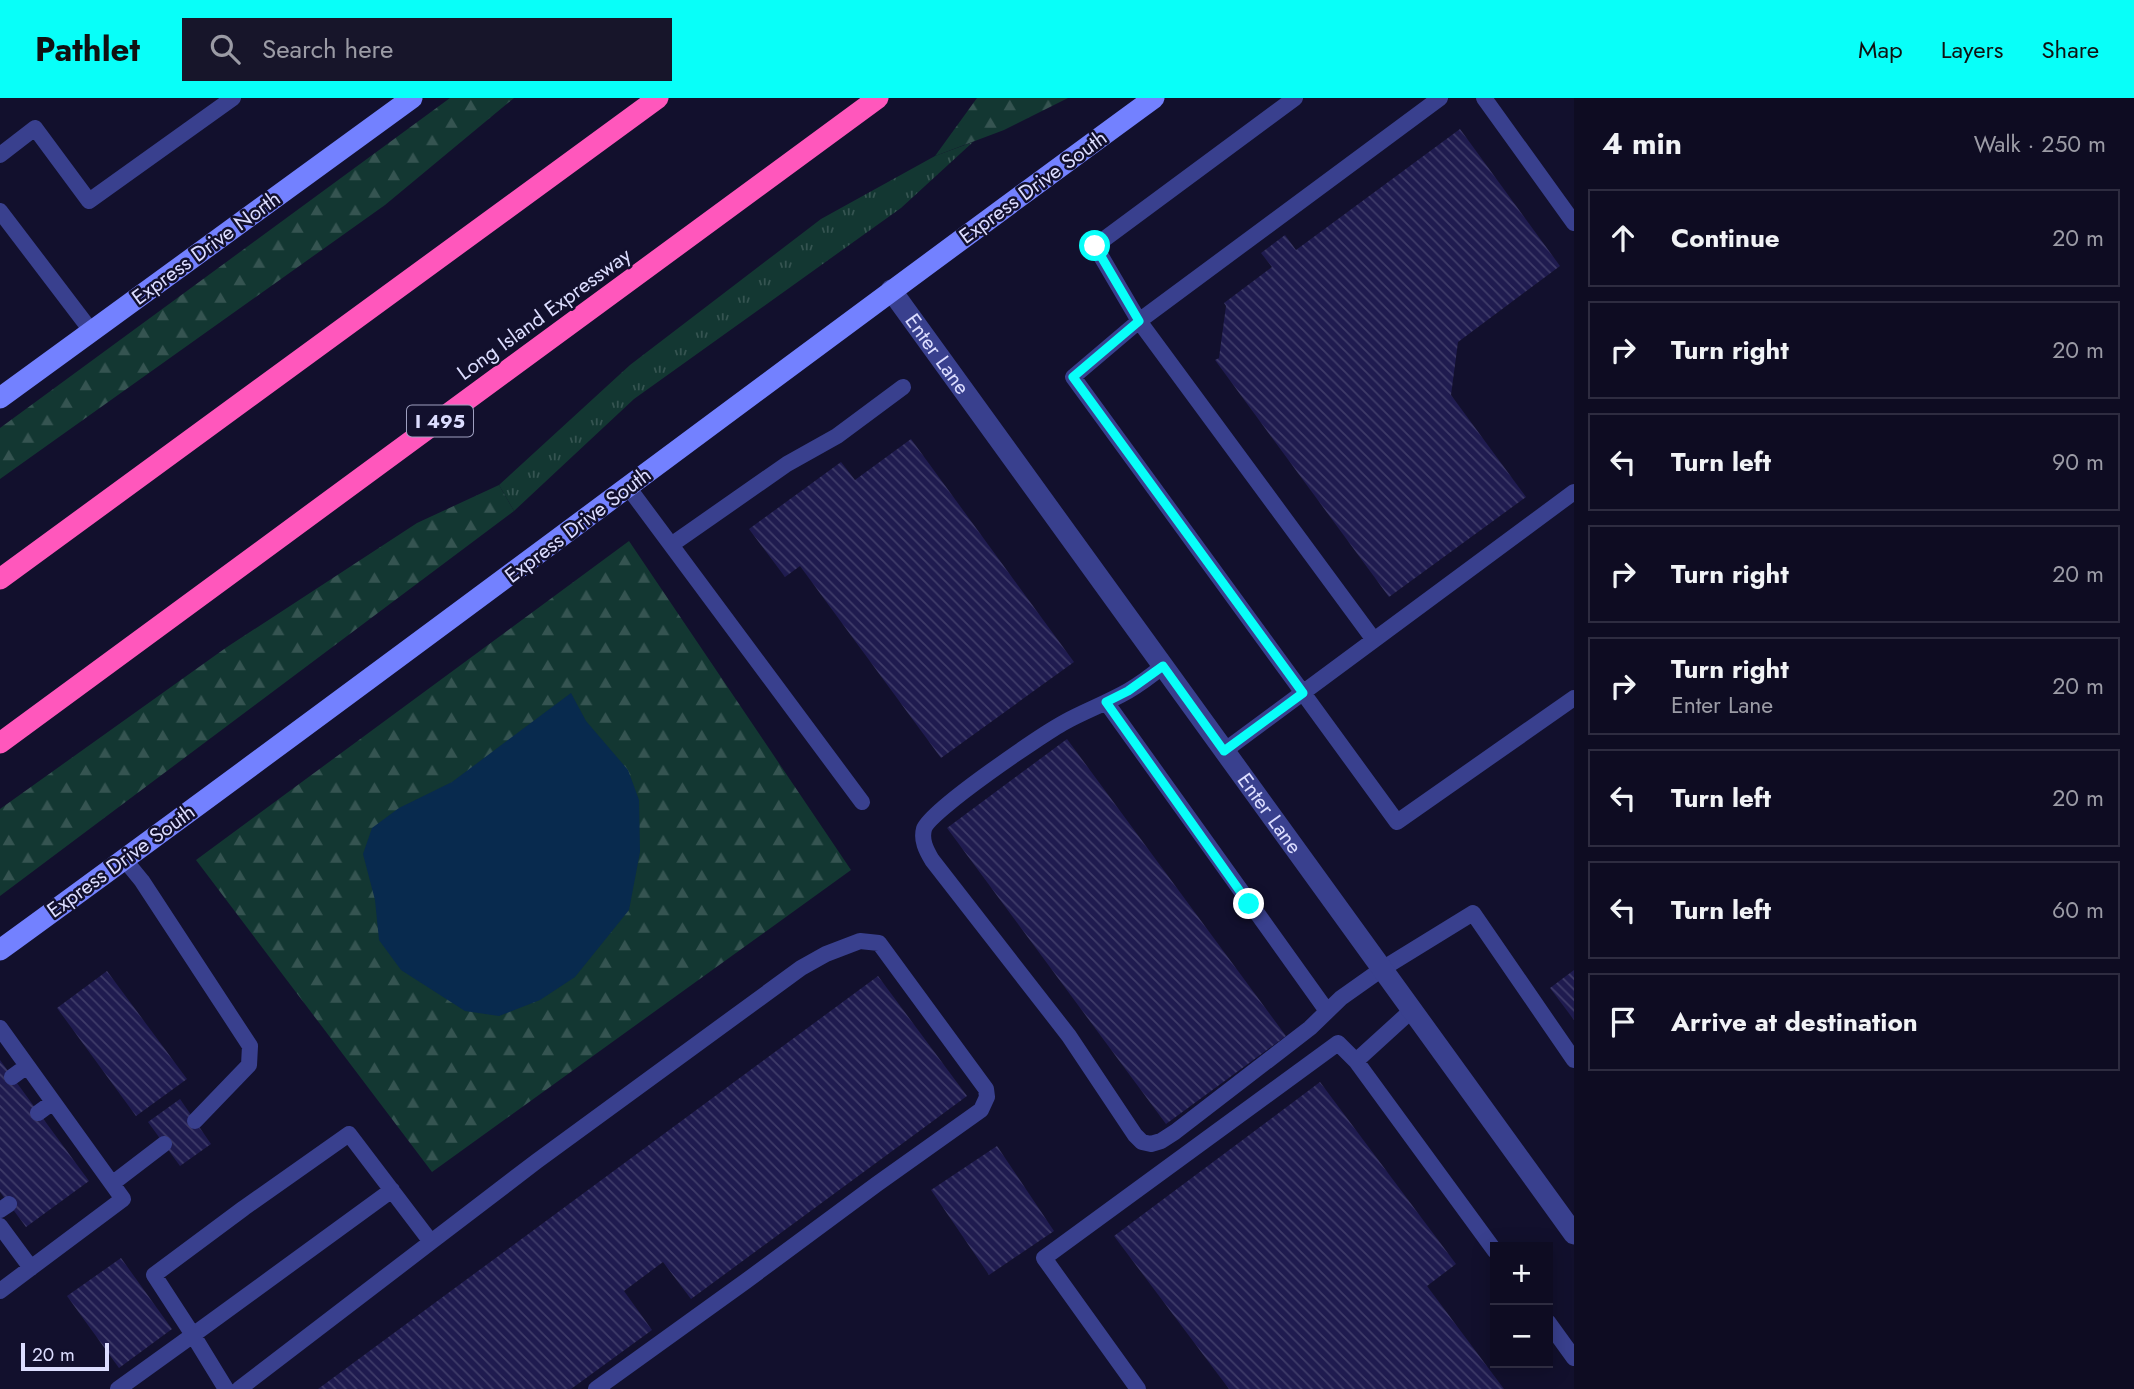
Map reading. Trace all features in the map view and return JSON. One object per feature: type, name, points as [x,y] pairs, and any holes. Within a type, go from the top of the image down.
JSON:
[{"type":"highway","points":[[0,579],[659,98]]},
{"type":"highway","name":"Long Island Expressway","points":[[0,743],[878,98]]},
{"type":"main road","name":"Express Drive North","points":[[0,398],[412,98]]},
{"type":"main road","name":"Express Drive South","points":[[0,950],[1154,98]]},
{"type":"street","name":"Enter Lane","points":[[891,290],[1574,1234]]},
{"type":"lane","points":[[0,155],[35,128],[89,201],[233,98]]},
{"type":"lane","points":[[1295,98],[1095,246],[1139,321],[1374,640]]},
{"type":"lane","points":[[1440,98],[1139,321],[1073,377],[1397,822],[1574,698]]},
{"type":"lane","points":[[1484,98],[1574,223]]},
{"type":"lane","points":[[0,211],[92,332]]},
{"type":"lane","points":[[671,545],[788,464],[837,436],[903,387]]},
{"type":"lane","points":[[628,487],[862,802]]},
{"type":"lane","points":[[1224,751],[1574,492]]},
{"type":"lane","points":[[1163,666],[1128,691],[1042,737],[939,812],[925,827],[925,848],[932,860],[1069,1036],[1135,1135],[1146,1143],[1161,1141],[1175,1132],[1310,1028],[1341,998],[1382,969],[1473,913],[1574,1060]]},
{"type":"lane","points":[[1106,702],[1327,1011]]},
{"type":"lane","points":[[124,859],[142,881],[250,1046],[249,1065],[195,1121]]},
{"type":"lane","points":[[239,1389],[537,1161],[801,968],[826,954],[860,941],[879,943],[986,1088],[987,1097],[981,1110],[596,1389]]},
{"type":"lane","points":[[1356,1061],[1412,1010]]},
{"type":"lane","points":[[0,1028],[53,1102],[78,1153],[113,1183],[123,1199],[0,1292]]},
{"type":"lane","points":[[1138,1389],[1044,1258],[1338,1043],[1356,1061],[1490,1244]]},
{"type":"lane","points":[[12,1077],[27,1066]]},
{"type":"lane","points":[[38,1113],[53,1102]]},
{"type":"lane","points":[[226,1389],[154,1275],[244,1208],[349,1134],[431,1242]]},
{"type":"lane","points":[[113,1183],[164,1144]]},
{"type":"lane","points":[[118,1389],[392,1190]]},
{"type":"lane","points":[[0,1226],[31,1268]]},
{"type":"lane","points":[[1553,1329],[1574,1358]]},
{"type":"green space","points":[[450,98],[514,98],[385,205],[0,479],[0,428]]},
{"type":"green space","points":[[977,98],[1068,98],[1004,130],[935,156]]},
{"type":"green space","points":[[973,142],[901,208],[634,399],[514,511],[499,485],[630,365],[821,219],[935,156]]},
{"type":"green space","points":[[499,485],[514,511],[0,896],[0,809],[227,647],[417,523]]},
{"type":"green space","points":[[629,541],[851,870],[432,1172],[196,860]]},
{"type":"water","points":[[571,693],[586,721],[628,770],[639,800],[640,852],[629,910],[575,977],[540,1000],[499,1016],[465,1011],[401,970],[379,940],[375,900],[363,854],[372,828],[399,808],[452,782]]},
{"type":"building","points":[[1460,129],[1560,266],[1458,342],[1451,395],[1526,497],[1389,597],[1215,360],[1219,358],[1226,306],[1224,303],[1272,267],[1261,253],[1285,235],[1296,250]]},
{"type":"building","points":[[911,439],[1074,662],[941,758],[800,566],[785,577],[749,529],[841,462],[855,480]]},
{"type":"building","points":[[1067,739],[1286,1036],[1166,1124],[947,828]]},
{"type":"building","points":[[1574,970],[1574,1020],[1550,988]]},
{"type":"building","points":[[107,971],[187,1079],[136,1116],[57,1008]]},
{"type":"building","points":[[878,976],[967,1096],[691,1299],[663,1262],[624,1291],[652,1330],[571,1389],[318,1389]]},
{"type":"building","points":[[0,1060],[89,1181],[26,1227],[0,1192]]},
{"type":"building","points":[[1320,1082],[1456,1264],[1427,1286],[1504,1389],[1229,1389],[1114,1236]]},
{"type":"building","points":[[180,1099],[211,1144],[180,1166],[148,1122]]},
{"type":"building","points":[[997,1146],[1054,1231],[989,1275],[931,1190]]},
{"type":"building","points":[[121,1258],[172,1329],[119,1368],[67,1296]]},
{"type":"route","points":[[1095,246],[1139,321],[1073,377],[1303,693],[1224,751],[1163,666],[1128,691],[1106,702],[1249,904]]}]
